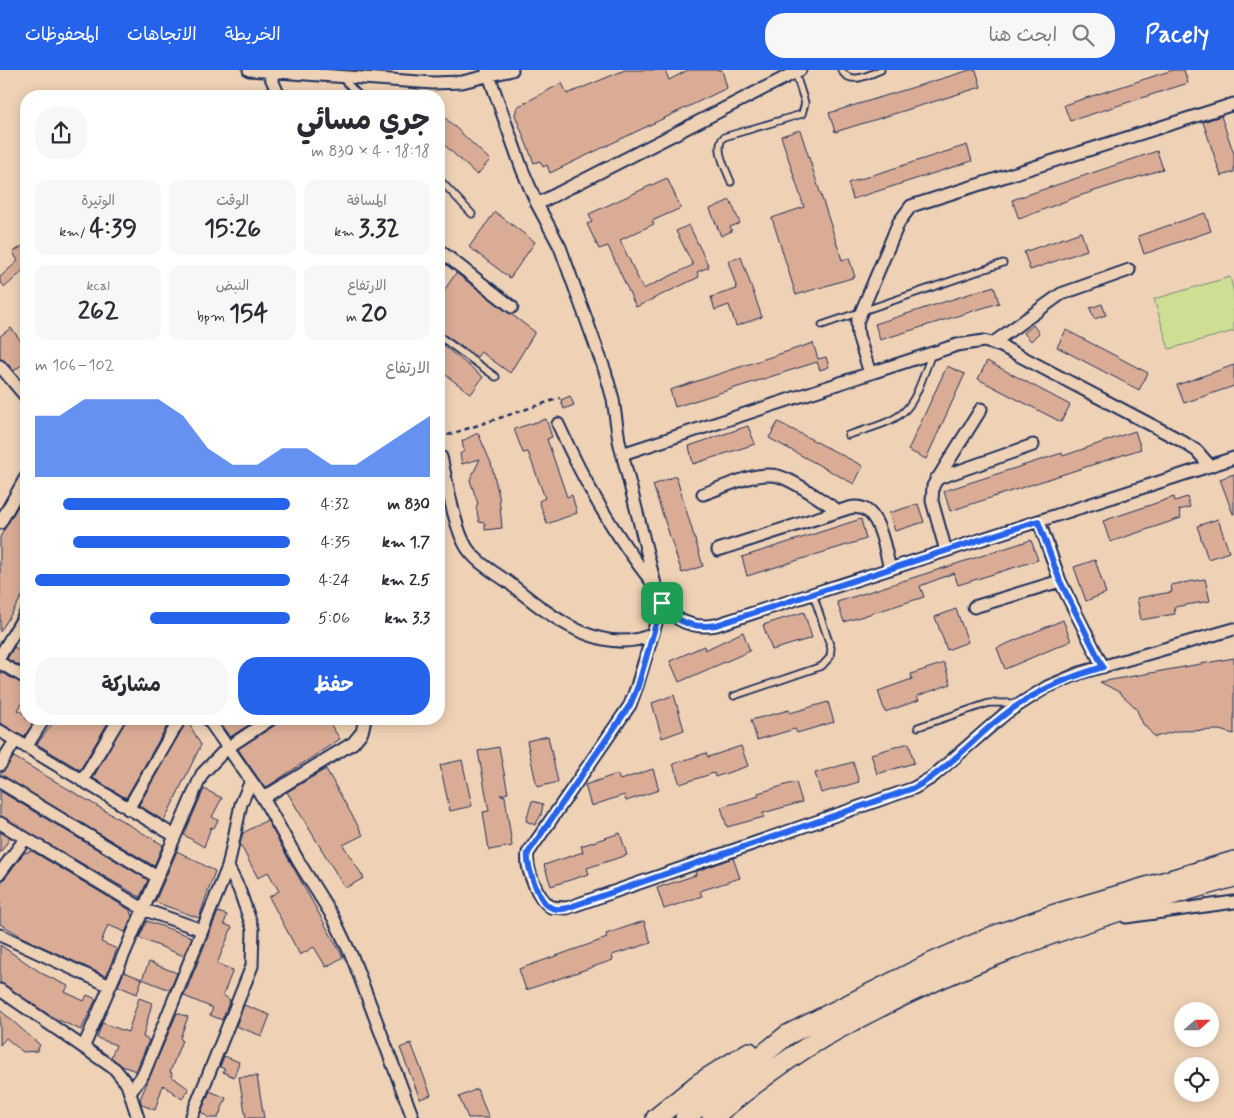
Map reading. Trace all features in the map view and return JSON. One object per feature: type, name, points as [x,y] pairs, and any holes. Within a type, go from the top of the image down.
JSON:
[{"type":"highway","points":[[656,1118],[699,1084],[759,1046],[787,1036],[929,964],[993,936],[1115,895],[1234,861]]},
{"type":"highway","points":[[712,1118],[768,1074],[798,1054],[870,1013],[938,980],[1087,922],[1234,877]]},
{"type":"highway","points":[[685,1118],[787,1036]]},
{"type":"highway","points":[[731,1118],[777,1078],[798,1054]]},
{"type":"street","points":[[249,70],[269,73],[433,83],[462,82],[488,73],[512,70]]},
{"type":"street","points":[[537,204],[797,71]]},
{"type":"street","points":[[269,73],[276,90]]},
{"type":"street","points":[[488,73],[537,204],[560,247],[605,371],[613,399],[622,454],[656,588],[662,603],[678,620],[692,626],[708,627],[1234,458]]},
{"type":"street","points":[[870,373],[857,330],[862,311],[898,222],[911,206],[1234,104]]},
{"type":"street","points":[[445,255],[512,307]]},
{"type":"street","points":[[992,343],[1060,294],[1129,270]]},
{"type":"street","points":[[622,454],[966,342],[992,343],[1180,440],[1197,451],[1210,466]]},
{"type":"street","points":[[0,366],[20,390]]},
{"type":"street","points":[[946,551],[932,501],[936,479],[981,409]]},
{"type":"street","points":[[558,424],[605,517],[656,588]]},
{"type":"street","points":[[936,479],[1033,444]]},
{"type":"street","points":[[445,473],[461,535],[473,555],[534,602],[586,635],[615,642],[635,640],[653,634]]},
{"type":"street","points":[[703,494],[757,476],[771,475],[784,478],[839,511]]},
{"type":"street","points":[[0,523],[20,488]]},
{"type":"street","points":[[718,550],[839,511],[860,507],[873,515],[890,569]]},
{"type":"street","points":[[1038,521],[1060,581],[1103,667]]},
{"type":"street","points":[[974,607],[1060,581]]},
{"type":"street","points":[[662,603],[630,705],[528,853],[527,862],[540,896],[551,907],[567,908],[914,788],[932,778],[1019,704],[1063,680],[1234,629]]},
{"type":"street","points":[[0,656],[20,623]]},
{"type":"street","points":[[0,663],[20,675]]},
{"type":"street","points":[[26,747],[40,725]]},
{"type":"street","points":[[82,780],[116,725]]},
{"type":"street","points":[[128,809],[177,725]]},
{"type":"street","points":[[212,725],[263,798],[300,864],[334,917],[349,950],[413,1118]]},
{"type":"street","points":[[84,1046],[145,910],[157,877],[202,774],[227,748],[262,725]]},
{"type":"street","points":[[263,798],[353,743],[362,732],[364,725]]},
{"type":"street","points":[[0,732],[175,836]]},
{"type":"street","points":[[0,765],[15,740]]},
{"type":"street","points":[[0,782],[157,877]]},
{"type":"street","points":[[130,1093],[144,1073],[228,867],[241,804],[251,782]]},
{"type":"street","points":[[0,823],[145,910],[202,930]]},
{"type":"street","points":[[0,872],[25,839]]},
{"type":"street","points":[[190,1118],[252,966],[253,930],[239,888],[228,867]]},
{"type":"street","points":[[1087,922],[1234,902]]},
{"type":"street","points":[[0,935],[110,986]]},
{"type":"street","points":[[0,990],[84,1046],[122,1076],[138,1118]]},
{"type":"lane","points":[[840,70],[847,77],[854,79],[881,70]]},
{"type":"lane","points":[[731,182],[719,148],[720,142],[724,137],[802,114],[805,103],[797,71]]},
{"type":"lane","points":[[340,76],[354,90]]},
{"type":"lane","points":[[445,185],[472,214]]},
{"type":"lane","points":[[822,325],[1003,263]]},
{"type":"lane","points":[[445,340],[496,377]]},
{"type":"lane","points":[[848,435],[890,422],[904,413],[915,400],[932,353]]},
{"type":"lane","points":[[734,696],[822,666],[828,660],[831,648],[813,594]]},
{"type":"lane","points":[[918,727],[989,703],[1019,704]]},
{"type":"path","points":[[445,436],[560,398]]},
{"type":"green space","points":[[1230,277],[1234,293],[1234,331],[1169,349],[1154,299]]},
{"type":"building","points":[[625,70],[665,70],[669,80],[688,70],[722,70],[727,88],[550,173],[547,165],[543,167],[540,161],[534,163],[515,115],[517,107],[562,83],[567,94]]},
{"type":"building","points":[[970,70],[976,70],[981,87],[835,132],[829,113]]},
{"type":"building","points":[[1173,70],[1184,70],[1188,83],[1070,121],[1064,105]]},
{"type":"building","points":[[1221,116],[1234,154],[1234,172],[1221,176],[1203,122]]},
{"type":"building","points":[[445,118],[490,160],[477,175],[445,146]]},
{"type":"building","points":[[800,130],[842,260],[849,258],[855,277],[796,295],[772,218],[804,207],[781,136]]},
{"type":"building","points":[[967,145],[972,161],[853,199],[848,183]]},
{"type":"building","points":[[1157,151],[1163,169],[1076,197],[1019,219],[1012,200]]},
{"type":"building","points":[[667,178],[681,208],[652,221],[654,224],[620,240],[643,289],[693,265],[676,231],[689,225],[709,267],[697,272],[699,277],[636,307],[608,246],[599,249],[587,224],[592,222],[589,214]]},
{"type":"building","points":[[730,200],[740,223],[730,227],[732,231],[721,236],[710,209]]},
{"type":"building","points":[[495,212],[535,242],[510,278],[469,247]]},
{"type":"building","points":[[1205,213],[1211,231],[1144,254],[1138,236]]},
{"type":"building","points":[[1081,232],[1087,250],[1030,270],[1024,252]]},
{"type":"building","points":[[20,248],[20,274],[5,287],[0,282],[0,277],[18,261],[13,252]]},
{"type":"building","points":[[741,257],[762,317],[736,326],[729,305],[715,310],[711,297],[737,289],[728,261]]},
{"type":"building","points":[[456,273],[535,332],[510,373],[481,352],[477,357],[445,335],[445,289]]},
{"type":"building","points":[[994,286],[999,303],[880,340],[875,324]]},
{"type":"building","points":[[1102,304],[1106,315],[1094,319],[1090,308]]},
{"type":"building","points":[[1033,325],[1039,333],[1031,341],[1024,333]]},
{"type":"building","points":[[11,328],[20,340],[20,366],[14,371],[5,361],[0,359],[0,336]]},
{"type":"building","points":[[1066,330],[1148,373],[1139,390],[1057,347]]},
{"type":"building","points":[[813,343],[818,359],[826,357],[829,367],[820,370],[817,362],[675,407],[670,390]]},
{"type":"building","points":[[445,347],[483,377],[471,394],[445,374]]},
{"type":"building","points":[[987,361],[1070,405],[1061,422],[978,379]]},
{"type":"building","points":[[1234,365],[1234,386],[1184,403],[1177,385]]},
{"type":"building","points":[[947,366],[965,374],[926,459],[908,450]]},
{"type":"building","points":[[570,396],[574,405],[564,409],[561,400]]},
{"type":"building","points":[[546,419],[552,437],[547,439],[567,497],[572,495],[577,513],[547,524],[539,501],[545,498],[528,452],[523,453],[514,429]]},
{"type":"building","points":[[778,422],[863,466],[854,484],[769,438]]},
{"type":"building","points":[[748,426],[755,444],[693,464],[689,446]]},
{"type":"building","points":[[1135,431],[1141,449],[950,511],[944,491],[1062,453],[1063,456]]},
{"type":"building","points":[[478,433],[491,463],[499,496],[502,528],[485,530],[485,523],[479,522],[476,506],[478,504],[470,480],[480,459],[462,464],[460,454],[464,451],[462,441]]},
{"type":"building","points":[[1234,474],[1234,514],[1233,514],[1220,479]]},
{"type":"building","points":[[676,476],[703,566],[682,573],[653,485]]},
{"type":"building","points":[[1174,497],[1175,501],[1187,497],[1190,507],[1179,510],[1181,518],[1110,542],[1103,521]]},
{"type":"building","points":[[20,502],[20,600],[0,632],[0,537]]},
{"type":"building","points":[[918,504],[924,522],[895,531],[889,513]]},
{"type":"building","points":[[861,519],[866,539],[747,576],[742,557]]},
{"type":"building","points":[[1218,519],[1229,552],[1208,559],[1197,526]]},
{"type":"building","points":[[1031,540],[1038,560],[958,585],[954,573],[920,586],[924,597],[844,622],[837,602]]},
{"type":"building","points":[[1095,560],[1106,593],[1086,601],[1074,567]]},
{"type":"building","points":[[1205,579],[1210,601],[1174,607],[1175,614],[1141,620],[1137,598],[1172,592],[1171,585]]},
{"type":"building","points":[[956,609],[968,642],[947,650],[935,617]]},
{"type":"building","points":[[804,612],[812,638],[772,650],[763,625]]},
{"type":"building","points":[[1063,620],[1071,641],[1005,669],[997,648]]},
{"type":"building","points":[[743,632],[750,651],[679,682],[670,661],[704,646],[705,650]]},
{"type":"building","points":[[14,647],[20,650],[20,666],[7,659]]},
{"type":"building","points":[[1234,658],[1234,734],[1219,730],[1177,731],[1155,737],[1143,724],[1136,708],[1119,692],[1100,682]]},
{"type":"building","points":[[944,663],[951,684],[917,696],[919,700],[885,712],[878,691],[912,679],[911,674]]},
{"type":"building","points":[[0,672],[20,682],[20,707],[18,710],[20,711],[20,725],[32,725],[24,737],[0,723]]},
{"type":"building","points":[[674,695],[684,730],[662,738],[652,703]]},
{"type":"building","points":[[828,702],[834,722],[797,733],[795,729],[757,740],[751,720],[789,710],[790,713]]},
{"type":"building","points":[[51,725],[106,725],[80,770],[37,744]]},
{"type":"building","points":[[123,725],[168,725],[126,798],[93,778]]},
{"type":"building","points":[[184,725],[190,725],[201,745],[164,821],[139,805]]},
{"type":"building","points":[[221,725],[249,725],[230,737]]},
{"type":"building","points":[[275,725],[331,725],[340,739],[265,788],[238,749]]},
{"type":"building","points":[[548,736],[558,782],[537,787],[527,741]]},
{"type":"building","points":[[909,743],[914,763],[877,774],[871,754]]},
{"type":"building","points":[[741,746],[748,766],[715,777],[714,773],[680,784],[673,764],[706,753],[708,757]]},
{"type":"building","points":[[499,747],[508,793],[500,795],[505,796],[512,846],[489,850],[483,812],[489,811],[478,751]]},
{"type":"building","points":[[14,757],[163,845],[154,866],[0,775]]},
{"type":"building","points":[[462,760],[472,806],[450,811],[440,765]]},
{"type":"building","points":[[853,762],[859,782],[821,793],[815,773]]},
{"type":"building","points":[[326,769],[363,835],[343,845],[364,878],[345,888],[287,792]]},
{"type":"building","points":[[653,769],[659,790],[626,801],[624,795],[591,806],[585,785],[617,774],[620,780]]},
{"type":"building","points":[[796,782],[802,802],[763,813],[764,817],[727,827],[721,807],[759,796],[758,793]]},
{"type":"building","points":[[204,789],[222,798],[212,817],[218,820],[214,828],[211,827],[204,847],[184,835]]},
{"type":"building","points":[[0,791],[148,880],[140,897],[0,816]]},
{"type":"building","points":[[532,801],[543,804],[541,815],[535,825],[526,821]]},
{"type":"building","points":[[267,820],[343,957],[326,967],[314,947],[300,955],[269,897],[279,891],[268,872],[258,878],[240,844],[243,833]]},
{"type":"building","points":[[0,832],[10,838],[0,853]]},
{"type":"building","points":[[620,833],[627,855],[587,868],[589,874],[551,886],[544,865],[583,852],[581,846]]},
{"type":"building","points":[[32,851],[130,910],[132,918],[125,932],[108,925],[101,942],[117,949],[106,976],[28,940],[0,924],[0,884],[24,853]]},
{"type":"building","points":[[177,851],[215,871],[199,918],[155,902]]},
{"type":"building","points":[[733,858],[740,878],[700,891],[702,896],[664,909],[657,888],[696,875],[695,872]]},
{"type":"building","points":[[218,912],[227,915],[224,924],[232,927],[217,964],[233,970],[223,995],[230,1000],[222,1020],[210,1015],[213,1008],[184,996]]},
{"type":"building","points":[[147,921],[192,937],[184,956],[139,938]]},
{"type":"building","points":[[644,921],[651,943],[612,955],[613,960],[526,990],[519,969],[607,938],[606,934]]},
{"type":"building","points":[[0,945],[43,974],[68,986],[65,992],[84,1001],[87,995],[96,999],[81,1030],[54,1018],[0,983]]},
{"type":"building","points":[[149,962],[177,973],[170,990],[142,979]]},
{"type":"building","points":[[124,972],[142,979],[137,994],[118,986]]},
{"type":"building","points":[[139,998],[152,1003],[143,1037],[149,1040],[136,1071],[122,1066],[111,1057],[116,1045],[97,1038],[102,1023],[128,1032]]},
{"type":"building","points":[[244,1005],[270,1015],[262,1036],[236,1026]]},
{"type":"building","points":[[0,1010],[40,1045],[37,1051],[23,1052],[6,1038],[0,1045]]},
{"type":"building","points":[[177,1013],[188,1017],[170,1072],[172,1073],[171,1076],[189,1089],[182,1099],[163,1085],[155,1110],[142,1105],[140,1099]]},
{"type":"building","points":[[411,1043],[431,1095],[420,1099],[400,1048]]},
{"type":"building","points":[[224,1056],[239,1062],[234,1077],[223,1072],[225,1069],[220,1067]]},
{"type":"building","points":[[257,1076],[264,1118],[246,1118],[239,1077]]},
{"type":"building","points":[[477,1089],[489,1118],[468,1118],[459,1097]]},
{"type":"building","points":[[210,1091],[226,1098],[218,1118],[209,1118],[201,1112]]},
{"type":"route","points":[[1038,521],[1060,581],[1103,667],[1080,673],[1033,695],[993,724],[932,778],[914,788],[567,908],[556,909],[546,904],[540,896],[527,862],[528,853],[630,705],[638,686],[662,603],[678,620],[692,626],[708,627],[1038,521]]}]
